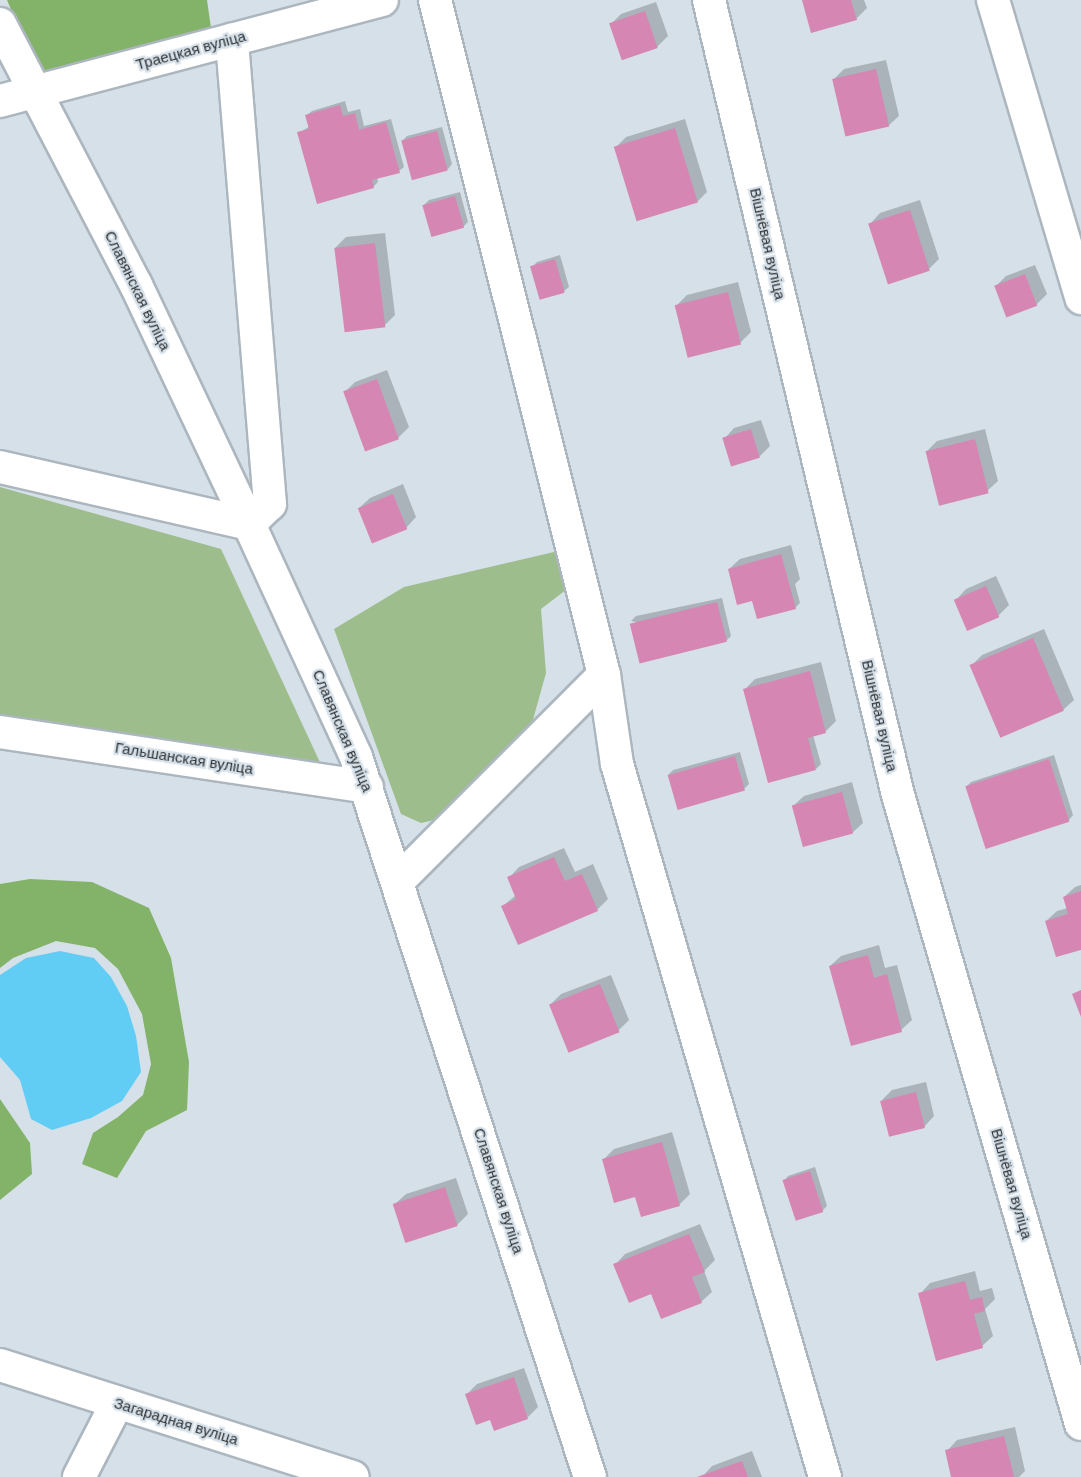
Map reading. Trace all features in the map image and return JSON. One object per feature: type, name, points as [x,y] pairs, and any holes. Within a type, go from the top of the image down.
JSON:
[{"type":"street","name":"Траецкая вуліца","points":[[0,101],[382,0]]},
{"type":"street","points":[[435,0],[604,675],[617,764],[825,1477]]},
{"type":"street","name":"Вішнёвая вуліца","points":[[709,0],[898,795],[1081,1424]]},
{"type":"street","points":[[993,0],[1081,298]]},
{"type":"street","name":"Славянская вуліца","points":[[0,24],[136,285],[249,524],[367,787],[590,1477]]},
{"type":"street","points":[[0,467],[249,524],[270,504],[232,40]]},
{"type":"street","points":[[398,881],[604,675]]},
{"type":"street","name":"Гальшанская вуліца","points":[[0,732],[367,787]]},
{"type":"street","name":"Загарадная вуліца","points":[[0,1365],[353,1477]]},
{"type":"street","points":[[79,1477],[117,1403]]},
{"type":"green space","points":[[7,0],[207,0],[211,28],[41,80]]},
{"type":"green space","points":[[0,487],[221,549],[324,771],[0,717]]},
{"type":"green space","points":[[554,552],[571,586],[541,609],[546,673],[529,734],[452,816],[421,823],[401,814],[334,629],[404,587]]},
{"type":"green space","points":[[30,879],[92,882],[149,908],[171,958],[189,1062],[187,1110],[146,1131],[117,1178],[82,1164],[93,1133],[118,1117],[143,1095],[151,1064],[142,1014],[118,969],[95,948],[56,941],[13,958],[0,968],[0,884]]},
{"type":"green space","points":[[0,1099],[30,1143],[32,1174],[0,1200]]},
{"type":"water","points":[[60,951],[94,958],[111,977],[127,1006],[136,1036],[141,1072],[122,1101],[91,1118],[52,1130],[31,1119],[20,1080],[0,1057],[0,975],[26,958]]},
{"type":"building","points":[[802,0],[851,0],[857,20],[811,33]]},
{"type":"building","points":[[645,11],[658,48],[622,60],[609,23]]},
{"type":"building","points":[[876,69],[889,126],[845,137],[832,79]]},
{"type":"building","points":[[340,105],[343,116],[355,113],[359,130],[386,122],[400,173],[372,180],[374,188],[317,204],[297,132],[309,129],[305,115]]},
{"type":"building","points":[[675,128],[698,203],[637,221],[614,147]]},
{"type":"building","points":[[437,131],[448,171],[412,180],[401,141]]},
{"type":"building","points":[[455,196],[464,228],[431,237],[422,205]]},
{"type":"building","points":[[910,210],[930,271],[888,284],[868,224]]},
{"type":"building","points":[[375,243],[385,327],[345,332],[334,248]]},
{"type":"building","points":[[555,259],[565,293],[540,300],[530,266]]},
{"type":"building","points":[[1025,274],[1037,306],[1006,318],[994,286]]},
{"type":"building","points":[[728,292],[741,344],[688,358],[675,305]]},
{"type":"building","points":[[377,379],[399,439],[365,451],[343,391]]},
{"type":"building","points":[[751,429],[760,458],[731,466],[722,438]]},
{"type":"building","points":[[975,439],[989,493],[939,506],[926,451]]},
{"type":"building","points":[[393,494],[407,529],[372,543],[358,508]]},
{"type":"building","points":[[781,554],[796,609],[757,619],[752,601],[737,605],[728,569]]},
{"type":"building","points":[[986,586],[999,617],[967,631],[954,600]]},
{"type":"building","points":[[717,602],[727,642],[640,664],[630,624]]},
{"type":"building","points":[[1033,638],[1064,711],[1000,738],[969,665]]},
{"type":"building","points":[[810,671],[826,733],[808,738],[816,770],[768,783],[743,689]]},
{"type":"building","points":[[735,756],[745,791],[678,810],[668,775]]},
{"type":"building","points":[[1049,759],[1069,822],[986,849],[965,786]]},
{"type":"building","points":[[842,792],[853,834],[803,847],[792,805]]},
{"type":"building","points":[[554,857],[565,881],[582,874],[598,911],[518,945],[501,906],[516,899],[507,877]]},
{"type":"building","points":[[1081,891],[1081,950],[1056,957],[1045,921],[1068,914],[1063,897]]},
{"type":"building","points":[[868,955],[874,978],[887,974],[902,1032],[851,1046],[829,966]]},
{"type":"building","points":[[600,984],[619,1032],[568,1053],[549,1005]]},
{"type":"building","points":[[1081,990],[1081,1017],[1072,994]]},
{"type":"building","points":[[916,1092],[925,1128],[889,1137],[880,1101]]},
{"type":"building","points":[[662,1142],[680,1206],[641,1217],[635,1197],[614,1203],[602,1159]]},
{"type":"building","points":[[810,1171],[823,1212],[796,1221],[782,1180]]},
{"type":"building","points":[[445,1187],[458,1226],[405,1243],[393,1204]]},
{"type":"building","points":[[689,1234],[705,1272],[692,1277],[702,1303],[661,1319],[651,1294],[629,1303],[613,1264]]},
{"type":"building","points":[[965,1281],[970,1300],[982,1297],[985,1311],[974,1314],[983,1348],[936,1361],[918,1293]]},
{"type":"building","points":[[514,1377],[528,1419],[494,1431],[490,1420],[476,1425],[465,1394]]},
{"type":"building","points":[[1004,1436],[1014,1477],[951,1477],[945,1450]]},
{"type":"building","points":[[742,1461],[748,1477],[697,1477]]}]
